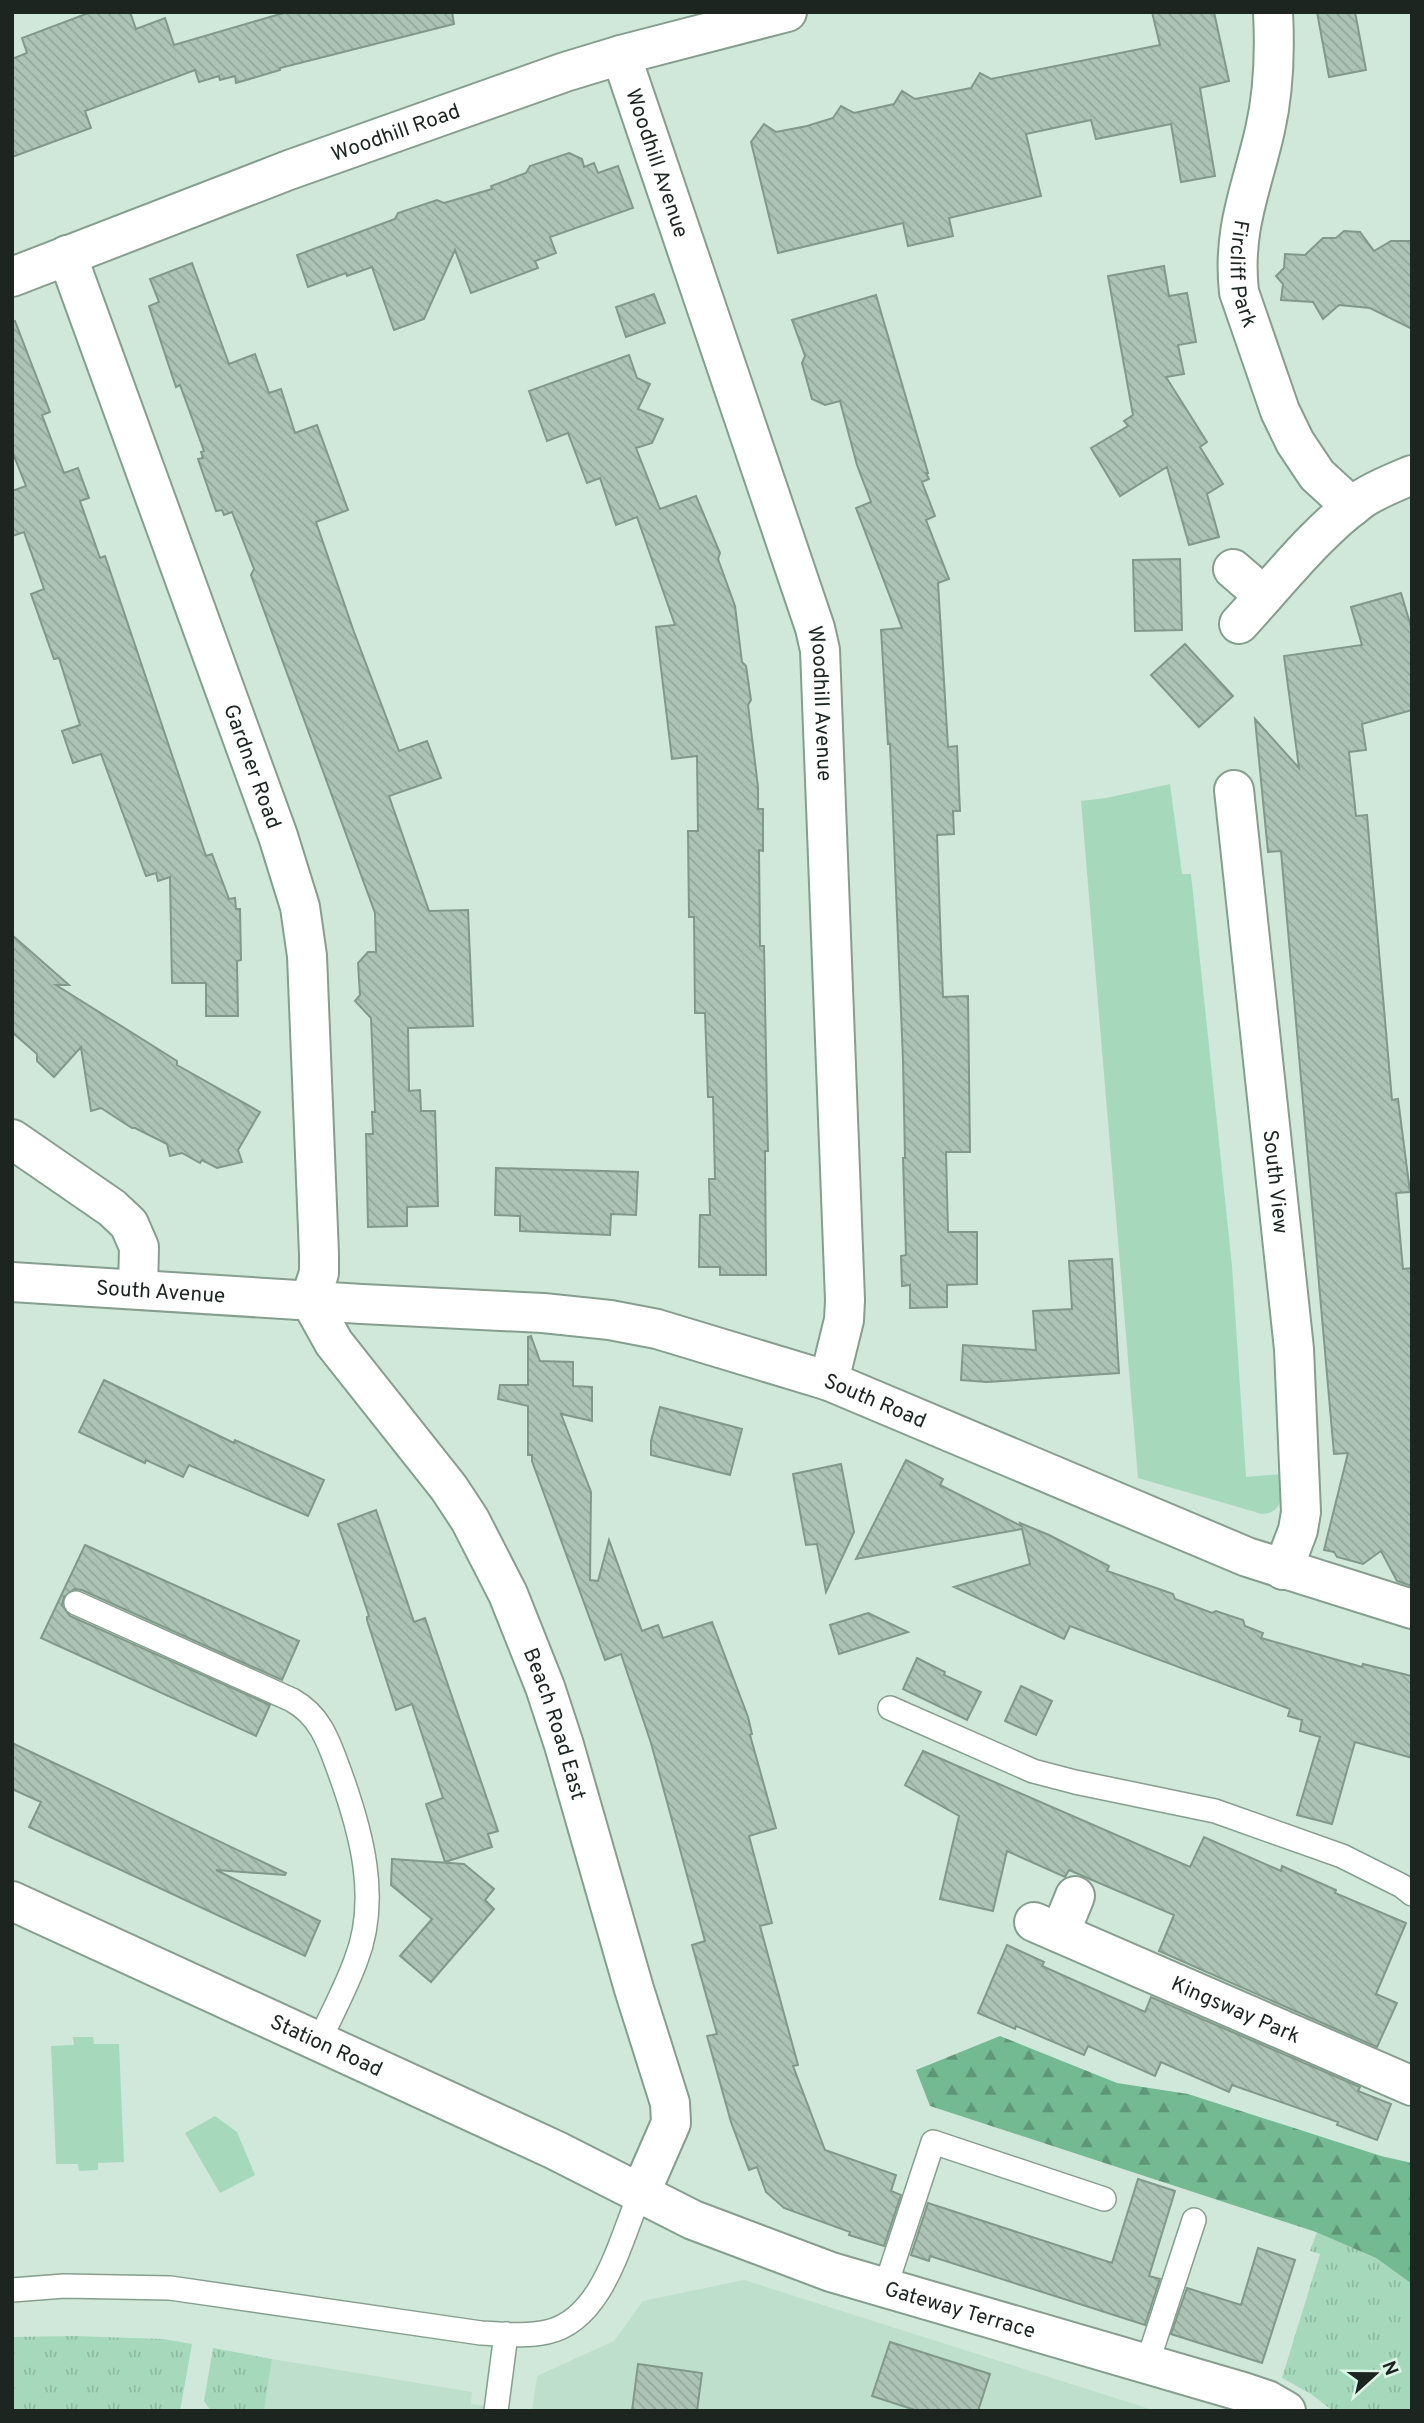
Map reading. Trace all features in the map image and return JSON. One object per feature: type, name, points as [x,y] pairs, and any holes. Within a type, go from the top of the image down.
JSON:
[{"type":"street","name":"Woodhill Road","points":[[12,277],[289,170],[565,72],[787,12]]},
{"type":"street","name":"Fircliff Park","points":[[1273,12],[1272,90],[1265,130],[1251,176],[1239,232],[1238,292],[1280,411],[1295,442],[1317,475],[1352,507]]},
{"type":"street","name":"Woodhill Avenue","points":[[621,55],[815,628],[820,650],[845,1300],[844,1320],[829,1381]]},
{"type":"street","name":"Gardner Road","points":[[66,256],[278,835],[300,907],[307,956],[319,1254],[319,1273],[310,1300]]},
{"type":"street","points":[[1239,624],[1290,566],[1352,507],[1376,491],[1412,475]]},
{"type":"street","points":[[1233,569],[1264,596]]},
{"type":"street","name":"South View","points":[[1234,790],[1295,1374],[1301,1512],[1283,1570]]},
{"type":"street","points":[[12,1139],[112,1208],[129,1224],[139,1247],[138,1289]]},
{"type":"street","name":"South Avenue","points":[[12,1282],[310,1300]]},
{"type":"street","name":"South Road","points":[[310,1300],[543,1312],[610,1320],[683,1336],[829,1381],[1235,1552],[1283,1570],[1412,1609]]},
{"type":"street","name":"Beach Road East","points":[[310,1300],[334,1343],[449,1488],[470,1520],[508,1594],[545,1687],[568,1756],[634,1989],[670,2103],[671,2123],[640,2194]]},
{"type":"street","name":"Kingsway Park","points":[[1075,1896],[1047,1927],[1412,2086]]},
{"type":"street","name":"Station Road","points":[[12,1901],[555,2150],[640,2194]]},
{"type":"street","name":"Gateway Terrace","points":[[640,2194],[693,2220],[831,2272],[1243,2392],[1286,2411]]},
{"type":"lane","points":[[76,1603],[292,1700],[308,1710],[324,1733],[359,1831],[367,1892],[357,1958],[319,2042]]},
{"type":"lane","points":[[890,1708],[1033,1771],[1074,1782],[1205,1808],[1342,1856],[1391,1880],[1412,1894]]},
{"type":"lane","points":[[885,2288],[933,2142],[1104,2199]]},
{"type":"lane","points":[[12,2290],[64,2286],[170,2288],[457,2329],[524,2335],[548,2332],[568,2324],[588,2307],[606,2278],[640,2194]]},
{"type":"lane","points":[[1147,2364],[1194,2220]]},
{"type":"lane","points":[[496,2411],[506,2334]]},
{"type":"shaded area","points":[[744,2280],[1156,2411],[532,2411],[537,2376],[614,2341],[643,2301]]},
{"type":"shaded area","points":[[272,2359],[472,2392],[471,2404],[517,2411],[264,2411]]},
{"type":"green space","points":[[1170,784],[1182,874],[1191,874],[1232,1266],[1246,1477],[1282,1474],[1282,1494],[1278,1506],[1269,1513],[1262,1514],[1138,1478],[1081,801]]},
{"type":"green space","points":[[1000,2036],[1117,2083],[1188,2094],[1381,2156],[1412,2163],[1412,2284],[1376,2258],[1316,2232],[930,2106],[916,2070]]},
{"type":"green space","points":[[73,2037],[93,2037],[94,2044],[119,2044],[124,2162],[98,2163],[98,2170],[79,2171],[78,2164],[56,2164],[51,2046],[74,2045]]},
{"type":"green space","points":[[215,2116],[237,2132],[255,2175],[220,2193],[185,2133]]},
{"type":"green space","points":[[1317,2232],[1376,2258],[1412,2284],[1412,2411],[1333,2411],[1311,2394],[1282,2378],[1320,2254],[1310,2251]]},
{"type":"green space","points":[[12,2337],[163,2339],[192,2344],[180,2411],[12,2411]]},
{"type":"green space","points":[[213,2348],[272,2359],[264,2411],[211,2411],[204,2401]]},
{"type":"building","points":[[91,12],[130,12],[136,29],[165,18],[174,45],[287,12],[452,12],[454,24],[280,68],[236,83],[235,76],[220,80],[219,76],[199,82],[195,70],[85,111],[91,128],[12,157],[12,59],[27,53],[22,38]]},
{"type":"building","points":[[1152,12],[1214,12],[1229,81],[1200,88],[1215,176],[1181,182],[1171,124],[1096,139],[1091,120],[1026,134],[1041,196],[949,218],[953,236],[908,246],[903,223],[778,253],[751,142],[764,124],[776,132],[807,126],[833,118],[841,106],[854,113],[894,104],[902,91],[915,99],[971,88],[980,73],[991,79],[1160,45]]},
{"type":"building","points":[[1317,12],[1355,12],[1366,70],[1329,77]]},
{"type":"building","points":[[569,153],[582,159],[584,167],[594,163],[598,173],[618,166],[633,208],[550,237],[556,253],[535,261],[538,268],[471,293],[455,250],[424,319],[394,330],[372,267],[308,287],[297,255],[395,219],[398,213],[437,200],[444,203],[492,189],[491,186],[526,173],[530,166]]},
{"type":"building","points":[[1344,231],[1360,232],[1374,251],[1391,241],[1412,241],[1412,329],[1370,308],[1339,305],[1323,319],[1313,302],[1281,300],[1283,284],[1276,276],[1284,268],[1285,254],[1305,255],[1323,238],[1336,238]]},
{"type":"building","points":[[192,263],[229,364],[255,354],[269,393],[281,389],[295,433],[317,425],[348,510],[316,522],[354,632],[399,751],[427,741],[441,778],[389,796],[429,911],[468,910],[473,1026],[408,1028],[409,1091],[420,1090],[421,1111],[435,1111],[438,1206],[407,1207],[407,1226],[368,1227],[366,1134],[373,1134],[372,1112],[375,1112],[371,1018],[355,1001],[360,995],[358,963],[368,952],[376,952],[375,913],[251,575],[254,569],[232,512],[224,515],[222,510],[216,511],[198,459],[203,458],[201,452],[204,451],[180,385],[176,387],[149,306],[159,302],[150,279]]},
{"type":"building","points":[[1164,266],[1169,296],[1187,293],[1196,342],[1178,345],[1184,374],[1166,377],[1207,442],[1200,447],[1223,484],[1207,494],[1219,537],[1189,545],[1167,467],[1120,496],[1091,448],[1128,426],[1124,421],[1133,415],[1108,276]]},
{"type":"building","points":[[654,294],[665,323],[626,337],[616,307]]},
{"type":"building","points":[[876,295],[928,473],[929,479],[922,482],[935,516],[926,520],[949,579],[938,583],[948,747],[957,746],[960,811],[953,811],[954,834],[937,835],[941,948],[943,997],[968,996],[970,1152],[946,1152],[948,1232],[977,1232],[977,1284],[947,1285],[947,1307],[910,1308],[910,1285],[902,1286],[901,1256],[906,1255],[903,1060],[890,744],[881,630],[902,628],[856,508],[871,502],[857,465],[840,401],[825,405],[812,399],[802,363],[805,356],[792,320]]},
{"type":"building","points":[[15,321],[50,412],[42,415],[64,473],[78,468],[89,498],[80,501],[100,558],[105,556],[206,856],[212,854],[229,899],[235,898],[236,909],[240,909],[238,1016],[206,1016],[206,983],[172,983],[170,877],[158,881],[156,873],[146,876],[101,754],[73,763],[62,731],[80,725],[59,658],[54,659],[31,594],[44,589],[24,532],[12,536],[12,491],[26,486],[12,451],[12,322]]},
{"type":"building","points":[[629,355],[637,378],[650,384],[638,409],[663,419],[652,443],[636,448],[660,509],[696,496],[720,553],[718,559],[735,606],[742,662],[746,666],[751,700],[748,705],[758,787],[758,809],[763,809],[763,851],[759,850],[760,946],[764,946],[768,1151],[765,1151],[766,1275],[720,1275],[720,1267],[699,1267],[700,1215],[710,1215],[709,1179],[715,1179],[713,1097],[708,1097],[705,1013],[695,1013],[694,917],[689,917],[688,831],[698,831],[697,756],[672,759],[656,627],[675,625],[637,517],[616,525],[600,478],[587,483],[568,433],[547,441],[529,391]]},
{"type":"building","points":[[1180,559],[1182,630],[1135,631],[1133,560]]},
{"type":"building","points":[[1401,593],[1412,630],[1412,710],[1362,724],[1366,750],[1349,752],[1356,816],[1367,815],[1392,1100],[1398,1099],[1410,1192],[1396,1193],[1403,1269],[1412,1268],[1412,1586],[1397,1581],[1381,1551],[1363,1564],[1337,1557],[1334,1552],[1324,1550],[1348,1453],[1334,1454],[1281,851],[1268,852],[1255,719],[1299,768],[1284,656],[1362,645],[1351,607]]},
{"type":"building","points":[[1185,644],[1233,696],[1199,727],[1151,675]]},
{"type":"building","points":[[12,935],[69,985],[56,985],[177,1061],[177,1065],[260,1112],[238,1150],[242,1162],[217,1168],[202,1160],[200,1163],[182,1153],[170,1156],[167,1144],[132,1128],[101,1108],[91,1111],[81,1047],[54,1077],[37,1061],[37,1054],[12,1032]]},
{"type":"building","points":[[496,1168],[638,1172],[636,1215],[611,1214],[610,1235],[520,1231],[520,1216],[495,1215]]},
{"type":"building","points":[[1112,1259],[1119,1373],[987,1382],[961,1380],[963,1345],[1036,1350],[1033,1311],[1072,1309],[1069,1261]]},
{"type":"building","points":[[531,1336],[540,1361],[573,1362],[573,1386],[592,1387],[592,1421],[561,1414],[591,1492],[590,1580],[598,1581],[609,1540],[642,1631],[658,1625],[663,1638],[712,1622],[748,1717],[750,1735],[776,1828],[749,1836],[772,1923],[760,1926],[798,2065],[793,2066],[825,2150],[896,2175],[891,2191],[901,2195],[884,2246],[849,2235],[850,2232],[784,2208],[766,2192],[757,2167],[749,2170],[731,2122],[707,2036],[717,2034],[692,1945],[705,1941],[651,1743],[621,1654],[605,1660],[532,1455],[528,1455],[528,1406],[498,1399],[500,1385],[528,1385],[528,1337]]},
{"type":"building","points":[[104,1380],[234,1443],[235,1440],[324,1480],[308,1516],[189,1465],[183,1477],[146,1460],[145,1463],[79,1432]]},
{"type":"building","points":[[660,1407],[742,1429],[730,1475],[651,1455],[651,1441]]},
{"type":"building","points":[[906,1460],[943,1479],[940,1485],[1021,1526],[1020,1523],[1049,1535],[1109,1566],[1107,1571],[1173,1594],[1175,1599],[1212,1613],[1216,1611],[1243,1620],[1245,1626],[1263,1633],[1261,1638],[1362,1667],[1363,1664],[1412,1676],[1412,1758],[1355,1742],[1332,1824],[1297,1815],[1320,1737],[1300,1731],[1302,1720],[1288,1716],[1290,1709],[1070,1626],[1064,1639],[954,1587],[1030,1564],[1022,1529],[856,1559]]},
{"type":"building","points":[[841,1464],[854,1532],[826,1592],[817,1544],[806,1545],[793,1474]]},
{"type":"building","points":[[376,1510],[414,1622],[425,1618],[498,1831],[488,1834],[492,1847],[445,1862],[426,1804],[443,1798],[412,1704],[396,1710],[367,1620],[369,1616],[338,1524]]},
{"type":"building","points":[[85,1545],[299,1641],[282,1680],[82,1590],[74,1589],[64,1597],[62,1605],[70,1616],[270,1705],[256,1736],[41,1638]]},
{"type":"building","points":[[868,1613],[908,1632],[839,1654],[830,1625]]},
{"type":"building","points":[[917,1658],[945,1672],[944,1675],[981,1692],[967,1720],[903,1689]]},
{"type":"building","points":[[1021,1686],[1052,1701],[1036,1735],[1005,1721]]},
{"type":"building","points":[[12,1743],[286,1873],[216,1870],[320,1921],[305,1956],[29,1827],[41,1802],[12,1789]]},
{"type":"building","points":[[923,1751],[1190,1867],[1204,1837],[1281,1871],[1282,1866],[1336,1890],[1335,1893],[1406,1923],[1376,1994],[1397,2003],[1377,2047],[1159,1951],[1174,1915],[1069,1870],[1065,1877],[1007,1851],[993,1911],[940,1899],[959,1816],[905,1785]]},
{"type":"building","points":[[392,1859],[464,1864],[494,1889],[485,1900],[494,1909],[431,1982],[400,1956],[432,1919],[391,1885]]},
{"type":"building","points":[[1007,1945],[1044,1962],[1042,1966],[1145,2012],[1151,1997],[1360,2087],[1358,2091],[1391,2104],[1377,2140],[1337,2125],[1338,2122],[1232,2085],[1229,2092],[1161,2062],[1155,2076],[1088,2046],[1084,2055],[978,2013]]},
{"type":"building","points":[[1138,2179],[1175,2191],[1149,2276],[1160,2279],[1145,2325],[930,2256],[929,2261],[911,2255],[928,2203],[1112,2263]]},
{"type":"building","points":[[1258,2248],[1295,2260],[1262,2363],[1171,2334],[1187,2288],[1241,2305]]},
{"type":"building","points":[[890,2342],[990,2374],[978,2411],[918,2411],[872,2396]]},
{"type":"building","points":[[638,2364],[702,2373],[697,2411],[632,2411]]}]
